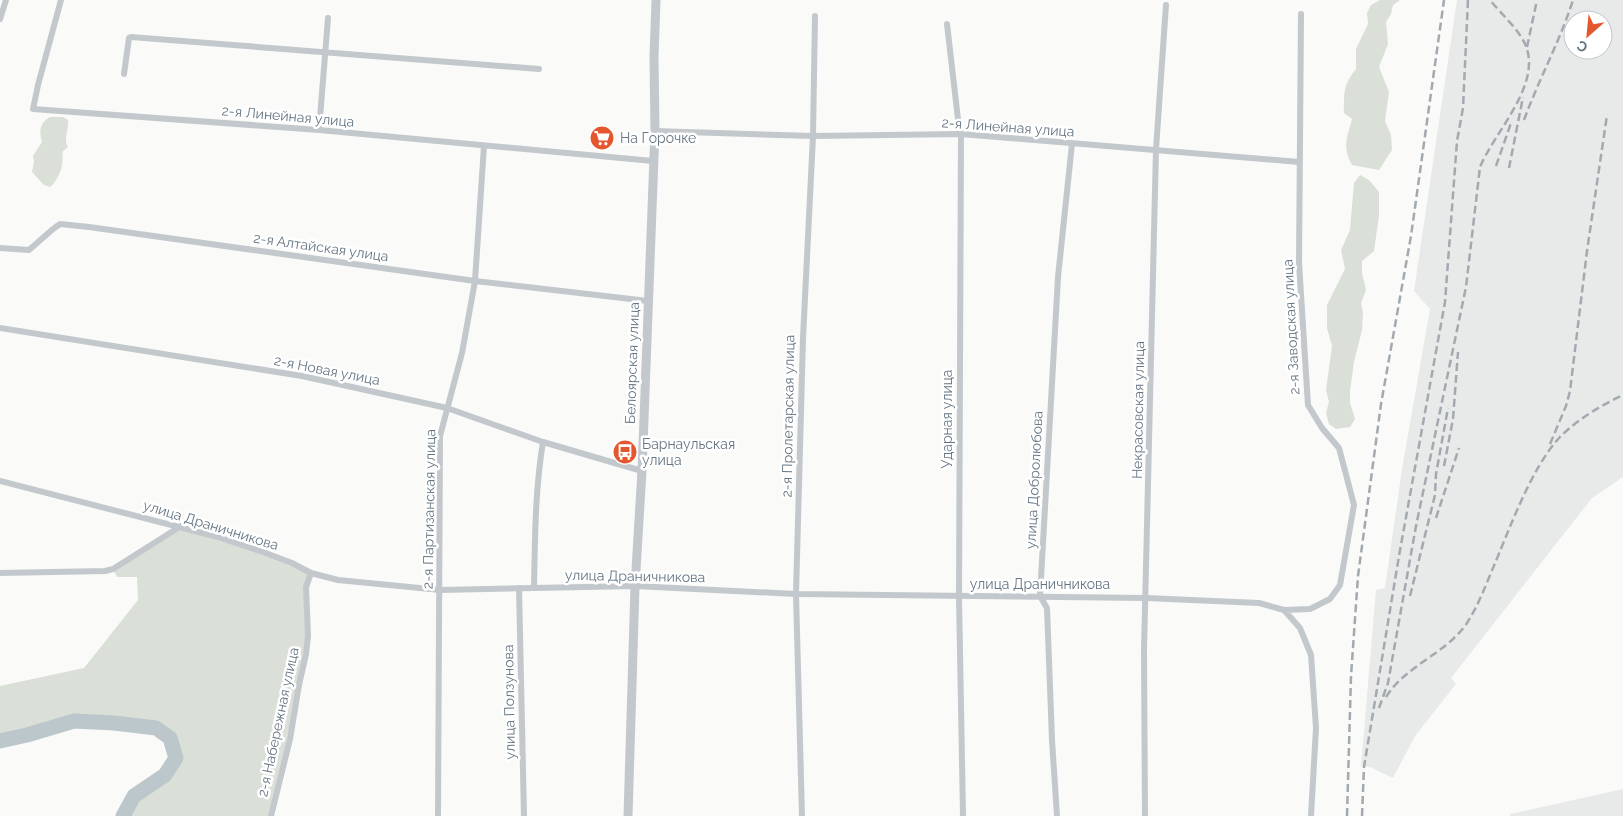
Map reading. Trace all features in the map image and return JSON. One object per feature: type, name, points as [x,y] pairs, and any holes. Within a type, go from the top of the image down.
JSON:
[{"type":"street","points":[[0,19],[6,0]]},
{"type":"street","name":"2-я Линейная улица","points":[[61,0],[33,109],[319,130],[653,161]]},
{"type":"street","name":"Белоярская улица","points":[[628,816],[635,586],[642,471],[653,161],[656,0]]},
{"type":"street","name":"Некрасовская улица","points":[[1145,816],[1144,650],[1156,149],[1166,5]]},
{"type":"street","name":"2-я Заводская улица","points":[[1284,610],[1310,609],[1330,599],[1340,585],[1354,505],[1339,448],[1322,428],[1308,405],[1299,263],[1301,14]]},
{"type":"street","name":"2-я Пролетарская улица","points":[[802,816],[796,594],[815,16]]},
{"type":"street","points":[[319,130],[328,18]]},
{"type":"street","name":"Ударная улица","points":[[947,24],[958,128],[961,134],[959,597],[963,816]]},
{"type":"street","points":[[124,74],[129,38],[131,37],[539,69]]},
{"type":"street","name":"2-я Линейная улица","points":[[654,131],[812,136],[961,134],[1299,162]]},
{"type":"street","name":"улица Добролюбова","points":[[1057,816],[1047,608],[1040,596],[1058,277],[1072,144]]},
{"type":"street","name":"2-я Партизанская улица","points":[[438,816],[440,436],[454,389],[475,281],[484,146]]},
{"type":"street","name":"2-я Алтайская улица","points":[[0,248],[29,250],[60,224],[475,281],[648,301]]},
{"type":"street","name":"2-я Новая улица","points":[[0,328],[302,376],[447,408],[543,442],[642,471]]},
{"type":"street","points":[[534,588],[535,507],[543,442]]},
{"type":"street","name":"улица Драничникова","points":[[0,481],[181,526],[252,548],[292,563],[311,573],[338,580],[440,590],[635,586],[796,594],[1146,598],[1259,603],[1284,610]]},
{"type":"street","points":[[0,573],[105,571],[113,569],[181,526]]},
{"type":"street","name":"2-я Набережная улица","points":[[270,816],[290,739],[298,685],[306,654],[308,636],[306,587],[311,573]]},
{"type":"street","name":"улица Ползунова","points":[[518,588],[524,816]]},
{"type":"street","points":[[1284,610],[1300,628],[1312,655],[1316,728],[1310,816]]},
{"type":"shaded area","points":[[1380,0],[1400,0],[1393,5],[1391,14],[1386,22],[1388,44],[1379,67],[1389,92],[1385,121],[1391,135],[1392,150],[1379,170],[1352,165],[1346,147],[1352,119],[1344,113],[1344,95],[1346,85],[1356,69],[1356,49],[1368,24],[1367,13],[1371,5]]},
{"type":"shaded area","points":[[1457,0],[1623,0],[1623,477],[1592,498],[1451,678],[1456,684],[1415,736],[1393,778],[1370,767],[1361,766],[1376,590],[1385,588],[1402,469],[1430,309],[1414,291]]},
{"type":"shaded area","points":[[50,117],[63,117],[68,120],[66,140],[68,147],[63,151],[60,173],[50,187],[44,185],[32,172],[33,156],[42,142],[41,128]]},
{"type":"shaded area","points":[[1360,175],[1369,180],[1379,192],[1379,216],[1374,251],[1362,261],[1362,273],[1366,290],[1361,303],[1363,312],[1362,330],[1354,362],[1350,391],[1350,403],[1355,419],[1350,427],[1336,429],[1329,424],[1326,413],[1329,402],[1326,390],[1332,346],[1327,328],[1327,305],[1345,269],[1341,250],[1350,230],[1354,183]]},
{"type":"shaded area","points":[[181,526],[224,539],[311,573],[306,587],[308,636],[271,816],[123,816],[134,796],[149,787],[169,768],[176,758],[170,738],[156,728],[74,721],[0,741],[0,686],[84,668],[138,600],[137,577],[117,577],[113,569]]},
{"type":"shaded area","points":[[1623,789],[1623,816],[1510,816],[1510,814]]},
{"type":"waterway","points":[[0,741],[74,721],[156,728],[170,738],[176,758],[165,775],[134,796],[123,816]]},
{"type":"railway","points":[[1347,816],[1351,676],[1358,576],[1381,404],[1411,236],[1444,0]]},
{"type":"railway","points":[[1362,816],[1364,767],[1399,556],[1445,302],[1457,141],[1463,108],[1468,0]]},
{"type":"railway","points":[[1379,708],[1388,683],[1416,526],[1466,287],[1480,167],[1513,110],[1527,79],[1529,64],[1527,49],[1521,36],[1490,0]]},
{"type":"railway","points":[[1527,47],[1537,0]]},
{"type":"railway","points":[[1524,120],[1573,0]]},
{"type":"railway","points":[[1509,168],[1523,97]]},
{"type":"railway","points":[[1550,444],[1566,406],[1570,391],[1587,251],[1607,115]]},
{"type":"railway","points":[[1496,166],[1511,123]]},
{"type":"railway","points":[[1444,466],[1453,419],[1458,352]]},
{"type":"railway","points":[[1386,697],[1404,676],[1448,643],[1467,623],[1475,610],[1522,499],[1549,450],[1567,430],[1598,408],[1623,395]]},
{"type":"railway","points":[[1410,596],[1435,495],[1436,474],[1448,408]]},
{"type":"railway","points":[[1436,518],[1459,448]]},
{"type":"place","name":"На Горочке","points":[[602,138]]},
{"type":"place","name":"Барнаульская улица","points":[[625,452]]}]
